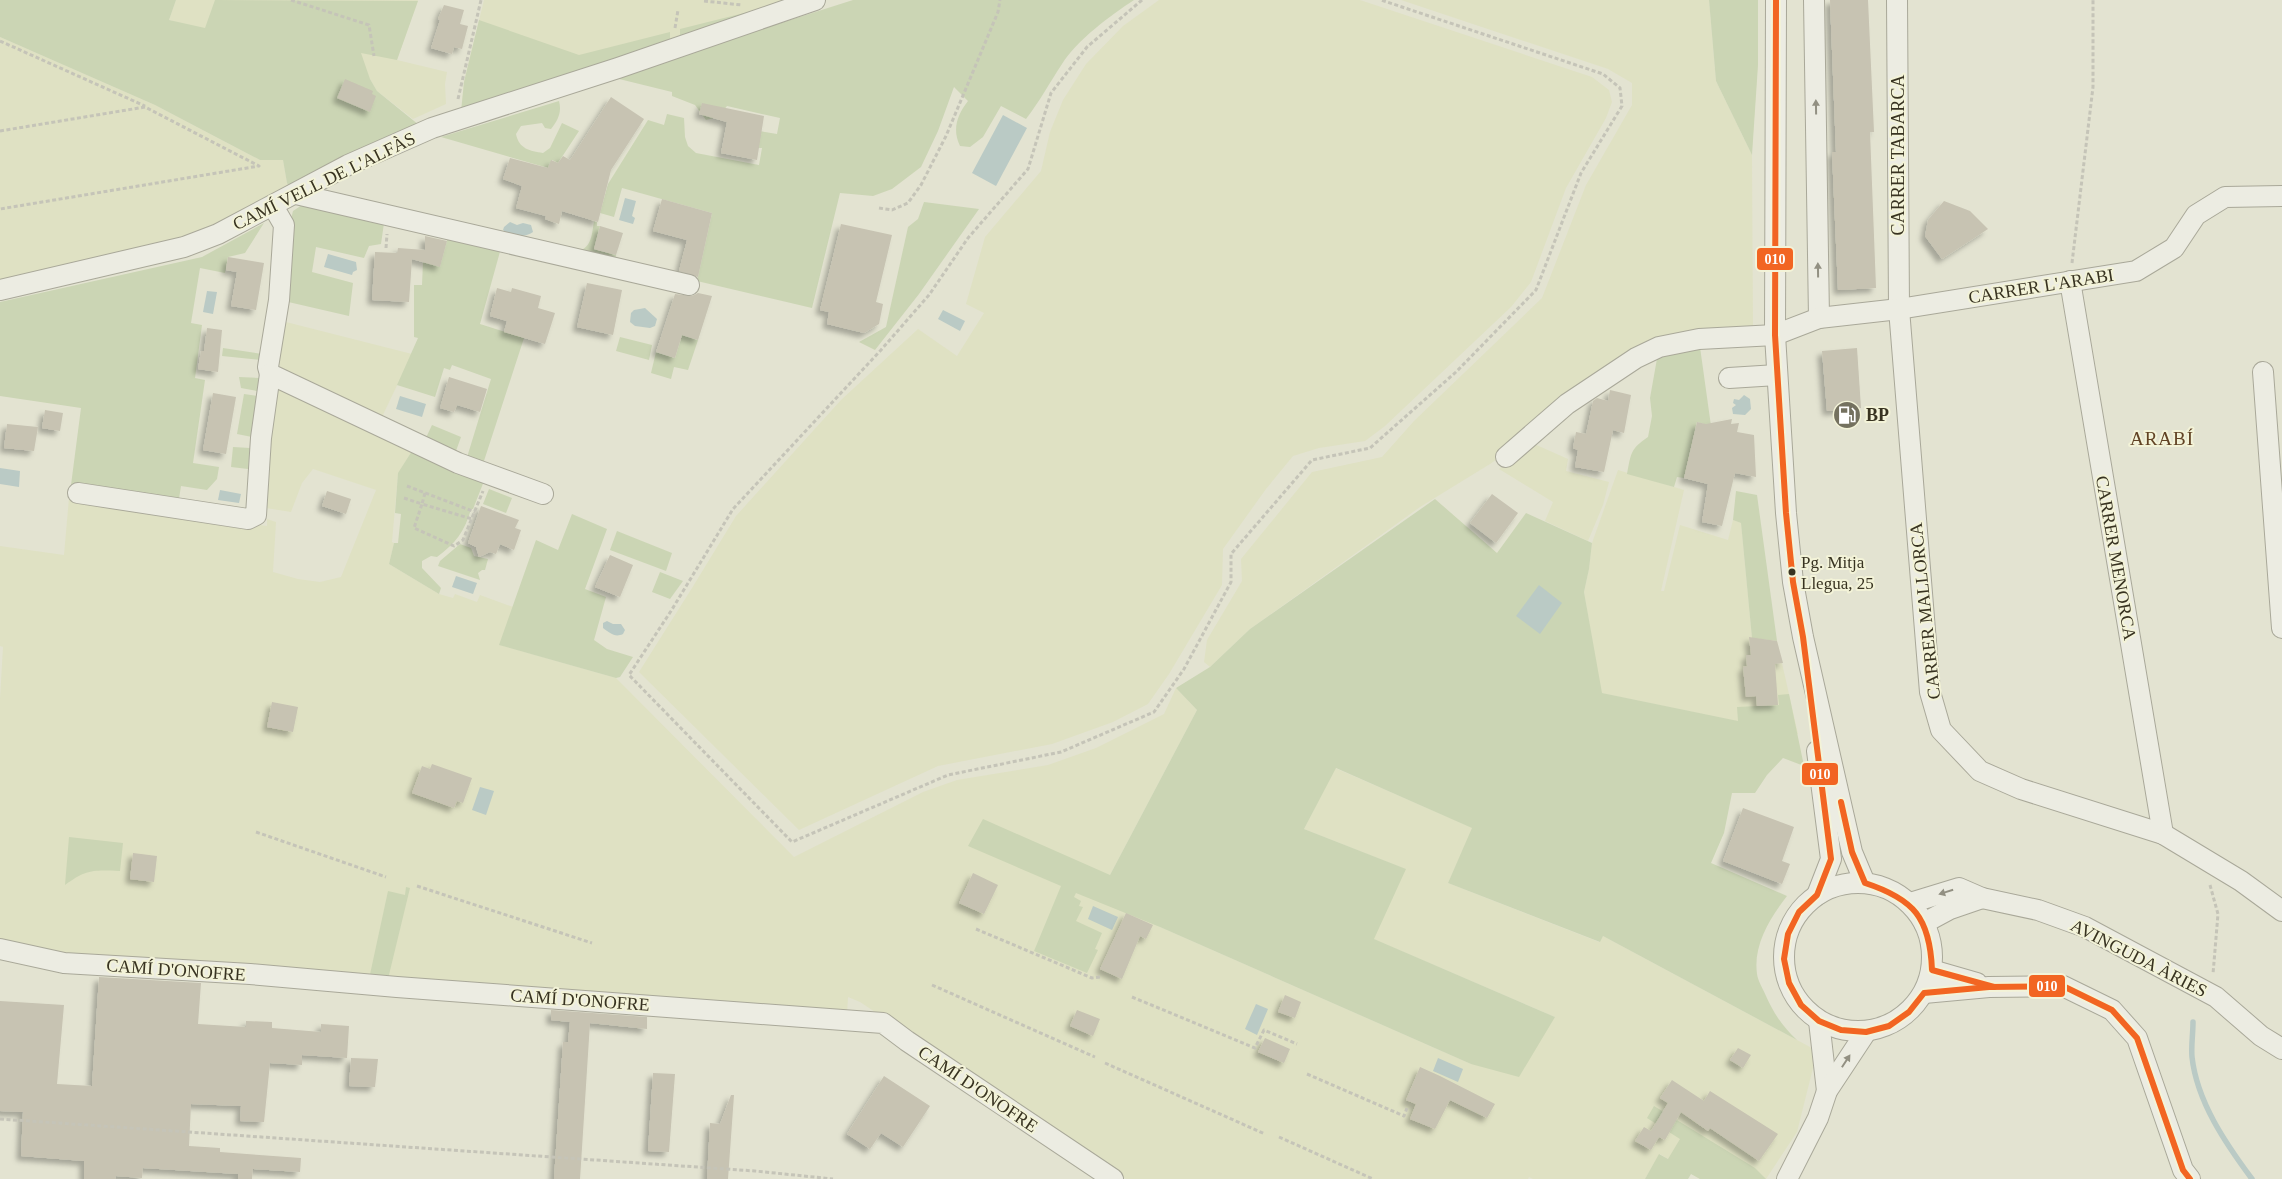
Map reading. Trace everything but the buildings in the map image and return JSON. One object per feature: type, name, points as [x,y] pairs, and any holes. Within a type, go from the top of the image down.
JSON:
[{"type":"street","name":"CAMÍ VELL DE L'ALFÀS","points":[[0,290],[184,247],[218,234],[348,165],[432,128],[618,68],[815,0]]},
{"type":"street","points":[[1776,0],[1775,335],[1786,513],[1793,582],[1803,637],[1852,852],[1865,883]]},
{"type":"street","points":[[1814,0],[1819,318]]},
{"type":"street","name":"CARRER TABARCA","points":[[1897,0],[1899,309]]},
{"type":"street","points":[[296,194],[689,285]]},
{"type":"street","name":"CARRER L'ARABI","points":[[1506,457],[1568,404],[1636,358],[1659,346],[1699,338],[1775,335],[1819,318],[1899,309],[2136,271],[2174,248],[2196,215],[2225,197],[2282,196]]},
{"type":"street","points":[[78,493],[248,518],[256,514],[261,438],[270,374],[268,367],[279,300],[284,225],[273,206]]},
{"type":"street","name":"CARRER MENORCA","points":[[2070,281],[2163,834]]},
{"type":"street","name":"CARRER MALLORCA","points":[[1899,309],[1930,692],[1941,730],[1980,771],[2021,789],[2163,834],[2241,881],[2282,911]]},
{"type":"street","points":[[2263,372],[2282,628]]},
{"type":"street","points":[[270,374],[458,463],[543,494]]},
{"type":"street","points":[[1728,378],[1777,375]]},
{"type":"street","points":[[1803,637],[1831,859],[1817,895]]},
{"type":"street","points":[[1865,883],[1889,890],[1910,904],[1924,923],[1932,946],[1932,970],[1924,993],[1909,1012],[1889,1026],[1866,1032],[1841,1030],[1819,1021],[1801,1005],[1788,983],[1784,959],[1788,934],[1799,912],[1817,895],[1839,884],[1865,883]]},
{"type":"street","name":"AVINGUDA ÀRIES","points":[[1910,904],[1959,888],[1982,898],[2038,910],[2085,926],[2216,997],[2261,1036],[2282,1049]]},
{"type":"street","name":"AVINGUDA ÀRIES","points":[[1924,923],[1950,908],[1982,898]]},
{"type":"street","name":"CAMÍ D'ONOFRE","points":[[0,949],[64,963],[250,974],[397,987],[883,1023],[1113,1179]]},
{"type":"street","points":[[1932,970],[1989,987]]},
{"type":"street","points":[[1924,993],[1989,987],[2063,986],[2112,1010],[2137,1038],[2182,1170],[2190,1179]]},
{"type":"street","points":[[1819,1021],[1827,1091]]},
{"type":"street","points":[[1787,1179],[1818,1118],[1827,1091],[1866,1032]]},
{"type":"path","points":[[291,0],[369,25],[374,56]]},
{"type":"path","points":[[457,102],[481,0]]},
{"type":"path","points":[[878,208],[892,210],[908,203],[921,186],[946,136],[998,12],[1000,0]]},
{"type":"path","points":[[1142,0],[1087,47],[1051,93],[1028,169],[968,238],[929,294],[881,350],[734,509],[630,675],[792,842],[948,775],[1061,752],[1154,712],[1184,669],[1231,582],[1232,554],[1312,460],[1370,448],[1456,372],[1536,290],[1581,173],[1622,106],[1620,88],[1603,74],[1381,0]]},
{"type":"path","points":[[2070,281],[2093,87],[2093,0]]},
{"type":"path","points":[[0,42],[145,107],[259,166],[0,209]]},
{"type":"path","points":[[0,131],[145,107]]},
{"type":"path","points":[[425,493],[414,528],[454,546],[463,540],[489,474]]},
{"type":"path","points":[[406,486],[475,512]]},
{"type":"path","points":[[404,498],[472,519]]},
{"type":"path","points":[[256,832],[386,877]]},
{"type":"path","points":[[2202,858],[2218,914],[2213,976],[2216,997]]},
{"type":"path","points":[[417,886],[592,943]]},
{"type":"path","points":[[976,929],[1092,978],[1101,977]]},
{"type":"path","points":[[932,985],[1095,1057]]},
{"type":"path","points":[[1132,997],[1255,1048],[1264,1030],[1296,1044]]},
{"type":"path","points":[[1105,1063],[1265,1134]]},
{"type":"path","points":[[1306,1074],[1404,1116],[1407,1108]]},
{"type":"path","points":[[0,1119],[736,1170],[833,1179]]},
{"type":"path","points":[[1279,1138],[1373,1179]]},
{"type":"green space","points":[[0,0],[176,0],[169,20],[205,28],[215,0],[418,1],[397,60],[361,53],[370,79],[377,91],[419,125],[290,188],[287,183],[283,160],[260,160],[155,105],[0,37]]},
{"type":"green space","points":[[176,0],[418,0],[397,60],[447,72],[445,84],[446,104],[413,119],[377,91],[370,79],[169,20]]},
{"type":"green space","points":[[484,0],[796,0],[461,112],[464,82]]},
{"type":"green space","points":[[853,0],[1134,0],[1105,21],[1076,46],[1068,55],[1026,119],[1001,106],[983,137],[970,147],[960,146],[956,128],[961,112],[968,101],[954,87],[938,131],[921,167],[892,189],[873,196],[840,193],[812,308],[697,281],[712,213],[622,188],[614,217],[600,213],[608,184],[648,120],[664,125],[667,114],[684,118],[685,137],[688,146],[696,153],[759,165],[762,148],[756,148],[759,131],[777,134],[780,118],[727,106],[718,117],[706,120],[695,105],[672,96],[672,92],[611,77]]},
{"type":"green space","points":[[1159,0],[1360,0],[1592,77],[1609,90],[1612,102],[1606,118],[1566,188],[1531,282],[1511,307],[1385,426],[1365,441],[1319,448],[1293,456],[1266,489],[1223,549],[1222,585],[1169,674],[1148,704],[1113,722],[1052,744],[938,766],[799,830],[639,672],[736,516],[841,400],[918,329],[957,356],[984,313],[966,304],[985,237],[1041,171],[1050,132],[1063,100],[1086,64],[1123,26]]},
{"type":"green space","points":[[1401,0],[1709,0],[1716,81],[1752,155],[1753,330],[1673,336],[1490,464],[1420,507],[1250,629],[1210,667],[1204,662],[1207,640],[1242,581],[1241,559],[1312,472],[1382,457],[1414,421],[1542,298],[1586,185],[1632,105],[1632,83],[1608,69]]},
{"type":"green space","points":[[1709,0],[1758,0],[1758,65],[1752,155],[1716,81]]},
{"type":"green space","points":[[752,11],[754,15],[680,39],[680,29]]},
{"type":"green space","points":[[479,20],[579,55],[670,32],[670,43],[461,112],[464,82]]},
{"type":"green space","points":[[0,37],[155,105],[260,160],[283,160],[287,183],[290,188],[194,235],[0,281]]},
{"type":"green space","points":[[559,101],[559,116],[551,129],[545,128],[542,123],[521,126],[516,134],[522,146],[543,153],[550,148],[562,123],[579,131],[558,163],[552,160],[548,168],[441,137]]},
{"type":"green space","points":[[924,202],[979,209],[919,294],[875,350],[859,342],[886,327],[908,227],[918,219]]},
{"type":"green space","points":[[302,205],[384,223],[381,244],[369,246],[364,258],[316,247],[312,272],[353,283],[349,316],[284,301],[291,219],[293,211]]},
{"type":"green space","points":[[594,221],[597,222],[597,226],[600,226],[594,249],[616,255],[615,262],[579,251],[589,243]]},
{"type":"green space","points":[[264,223],[245,253],[228,257],[225,273],[200,268],[191,323],[202,325],[195,378],[205,380],[193,463],[219,467],[217,479],[207,490],[181,486],[178,505],[71,485],[81,408],[0,396],[0,302],[202,257]]},
{"type":"green space","points":[[448,237],[501,248],[480,324],[524,338],[482,467],[468,462],[468,454],[491,379],[452,365],[450,370],[444,368],[435,397],[397,385],[418,338],[414,337],[414,285],[422,285],[423,262],[440,266]]},
{"type":"green space","points":[[282,321],[412,354],[380,421],[283,373],[277,359]]},
{"type":"green space","points":[[682,335],[698,340],[688,370],[674,367],[671,379],[651,373],[656,352],[675,358]]},
{"type":"green space","points":[[620,337],[652,345],[649,360],[616,351]]},
{"type":"green space","points":[[1700,347],[1711,426],[1697,422],[1684,478],[1677,477],[1674,487],[1627,474],[1632,452],[1648,437],[1652,416],[1650,398],[1658,353]]},
{"type":"green space","points":[[223,348],[262,354],[261,360],[222,356]]},
{"type":"green space","points":[[239,377],[259,378],[257,391],[241,388]]},
{"type":"green space","points":[[271,384],[412,451],[398,474],[392,542],[394,543],[389,564],[439,594],[453,598],[455,594],[477,602],[480,595],[513,607],[500,645],[616,678],[794,857],[923,792],[957,780],[1048,765],[1096,748],[1164,714],[1176,688],[1197,710],[1110,875],[1160,927],[1471,1064],[1555,1017],[1373,939],[1405,869],[1304,829],[1335,768],[1473,828],[1448,883],[1599,942],[1603,936],[1810,1047],[1815,1054],[1815,1060],[1797,1132],[1766,1179],[1700,1179],[1660,1154],[1645,1179],[1533,1179],[1529,1177],[1528,1179],[1126,1179],[860,1002],[848,997],[847,1014],[73,958],[0,945],[0,699],[3,647],[0,646],[0,546],[64,555],[69,498],[267,526],[267,519],[276,522],[273,572],[298,579],[320,582],[341,577],[376,490],[313,469],[302,483],[291,512],[266,508]]},
{"type":"green space","points":[[244,394],[257,396],[252,437],[237,434]]},
{"type":"green space","points":[[432,425],[461,437],[456,451],[450,455],[424,442]]},
{"type":"green space","points":[[1532,443],[1568,459],[1566,471],[1609,482],[1603,505],[1588,541],[1545,521],[1553,502],[1499,469]]},
{"type":"green space","points":[[233,447],[250,448],[248,469],[231,467]]},
{"type":"green space","points":[[412,451],[484,481],[466,524],[458,536],[437,557],[431,556],[422,561],[422,568],[441,588],[439,594],[389,564],[394,543],[398,543],[401,514],[395,513],[398,473]]},
{"type":"green space","points":[[1618,470],[1684,490],[1661,591],[1664,591],[1680,525],[1728,540],[1733,520],[1741,523],[1752,637],[1777,641],[1798,734],[1601,693],[1584,592],[1592,543]]},
{"type":"green space","points":[[489,489],[512,498],[506,513],[483,504]]},
{"type":"green space","points":[[1736,491],[1757,495],[1777,641],[1752,638],[1741,523],[1733,520]]},
{"type":"green space","points":[[1435,499],[1497,553],[1526,513],[1592,543],[1584,592],[1602,693],[1738,721],[1737,707],[1779,705],[1778,695],[1789,694],[1804,766],[1783,758],[1767,775],[1755,793],[1732,793],[1724,833],[1711,863],[1787,896],[1764,932],[1756,963],[1758,979],[1769,1003],[1783,1025],[1797,1040],[1603,936],[1600,942],[1448,883],[1472,828],[1336,768],[1304,829],[1406,869],[1374,939],[1555,1017],[1519,1077],[1471,1064],[1160,927],[1076,893],[1074,897],[1081,901],[1079,906],[1083,907],[1076,921],[1102,933],[1095,949],[1098,950],[1087,973],[1034,951],[1061,886],[968,846],[983,819],[1110,875],[1197,710],[1176,688],[1210,667],[1250,629]]},
{"type":"green space","points":[[572,514],[607,529],[585,589],[606,597],[594,640],[607,649],[633,657],[620,677],[616,678],[499,645],[536,540],[558,550]]},
{"type":"green space","points":[[617,531],[672,553],[666,571],[610,550]]},
{"type":"green space","points":[[460,544],[471,548],[474,556],[488,559],[485,570],[478,573],[480,580],[438,566],[440,561]]},
{"type":"green space","points":[[660,572],[683,581],[670,599],[652,592]]},
{"type":"green space","points":[[69,837],[123,843],[120,871],[85,873],[65,885]]},
{"type":"green space","points":[[406,887],[410,888],[388,979],[369,979],[388,891],[405,895]]},
{"type":"green space","points":[[1654,1106],[1755,1168],[1766,1179],[1700,1179],[1691,1174],[1688,1179],[1645,1179],[1659,1154],[1668,1159],[1680,1139],[1647,1118]]},
{"type":"shaded area","points":[[1003,115],[1027,128],[996,186],[972,173]]},
{"type":"shaded area","points":[[625,198],[636,201],[632,216],[635,218],[633,224],[619,220]]},
{"type":"shaded area","points":[[510,222],[517,225],[523,223],[531,225],[533,232],[522,236],[510,234],[503,230]]},
{"type":"shaded area","points":[[328,254],[356,262],[357,270],[352,275],[324,267]]},
{"type":"shaded area","points":[[207,291],[217,292],[213,314],[203,312]]},
{"type":"shaded area","points":[[645,308],[657,319],[655,326],[650,328],[635,326],[630,322],[631,313],[634,310]]},
{"type":"shaded area","points":[[943,310],[965,321],[960,331],[938,319]]},
{"type":"shaded area","points":[[1744,395],[1750,399],[1751,409],[1745,415],[1733,414],[1732,408],[1736,405],[1733,403],[1734,399],[1739,400]]},
{"type":"shaded area","points":[[400,396],[426,404],[422,417],[396,409]]},
{"type":"shaded area","points":[[0,468],[20,471],[19,487],[0,484]]},
{"type":"shaded area","points":[[220,490],[241,494],[239,503],[218,500]]},
{"type":"shaded area","points":[[456,576],[477,583],[473,594],[452,587]]},
{"type":"shaded area","points":[[1539,585],[1562,603],[1540,634],[1516,616]]},
{"type":"shaded area","points":[[607,621],[613,624],[621,624],[625,630],[623,634],[615,635],[603,628],[603,623]]},
{"type":"shaded area","points":[[480,787],[494,791],[486,815],[472,810]]},
{"type":"shaded area","points":[[1093,906],[1118,917],[1112,930],[1088,919]]},
{"type":"shaded area","points":[[1256,1004],[1268,1009],[1257,1035],[1245,1029]]},
{"type":"shaded area","points":[[1438,1058],[1463,1069],[1458,1082],[1433,1071]]},
{"type":"waterway","points":[[2193,1022],[2192,1057],[2195,1074],[2206,1106],[2232,1152],[2252,1179]]},
{"type":"transit line","name":"010","points":[[1776,0],[1775,335],[1786,513],[1793,582],[1803,637],[1831,859],[1817,895],[1799,912],[1788,934],[1784,959],[1789,983],[1801,1005],[1819,1021],[1841,1030],[1866,1032],[1889,1026],[1909,1012],[1924,993],[1989,987],[2063,986],[2112,1010],[2137,1038],[2183,1170],[2190,1179]]},
{"type":"transit line","name":"010","points":[[1841,802],[1852,852],[1865,883],[1896,896],[1916,913],[1928,937],[1932,970],[1994,987]]},
{"type":"place","name":"BP","points":[[1847,415]]},
{"type":"place","name":"Pg. Mitja Llegua, 25","points":[[1792,572]]},
{"type":"district","name":"ARABÍ","points":[[2162,438]]}]
